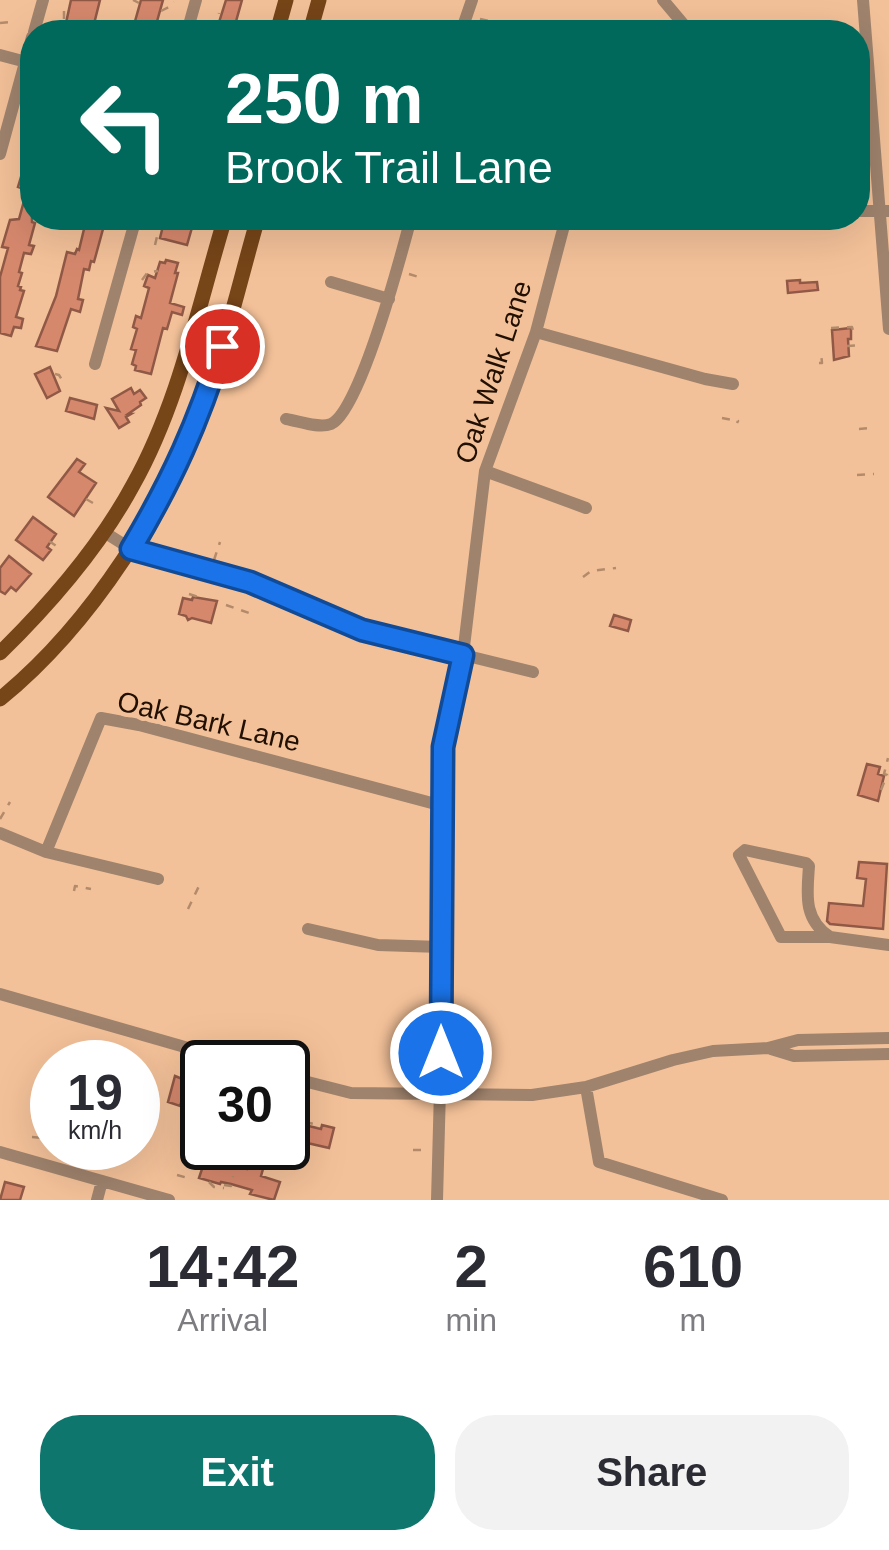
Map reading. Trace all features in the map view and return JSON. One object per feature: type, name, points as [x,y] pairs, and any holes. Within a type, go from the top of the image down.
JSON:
[{"type":"main road","points":[[0,653],[62,587],[104,532],[135,482],[186,356],[221,230]]},
{"type":"main road","points":[[0,699],[64,635],[101,590],[131,549],[170,481],[196,424],[255,230]]},
{"type":"street","points":[[663,0],[680,20]]},
{"type":"street","points":[[870,77],[884,211],[889,329]]},
{"type":"street","points":[[0,154],[20,91]]},
{"type":"street","points":[[94,364],[133,230]]},
{"type":"street","points":[[286,420],[328,426],[340,418],[363,372],[408,230]]},
{"type":"street","name":"Oak Walk Lane","points":[[438,1200],[443,747],[463,655],[486,471],[536,332],[563,230]]},
{"type":"street","points":[[331,282],[388,299]]},
{"type":"street","points":[[536,332],[733,384]]},
{"type":"street","points":[[486,471],[586,508]]},
{"type":"street","points":[[104,532],[131,549],[250,582],[362,630],[534,672]]},
{"type":"street","name":"Oak Bark Lane","points":[[46,852],[101,718],[443,806]]},
{"type":"street","points":[[0,832],[46,852],[158,879]]},
{"type":"street","points":[[830,937],[819,930],[806,903],[806,863],[745,850],[739,854],[782,937],[830,937],[889,945]]},
{"type":"street","points":[[308,929],[378,945],[441,948]]},
{"type":"street","points":[[0,994],[180,1046]]},
{"type":"street","points":[[310,1082],[352,1093],[532,1095],[586,1087],[713,1051],[768,1048],[798,1040],[889,1038]]},
{"type":"street","points":[[768,1048],[794,1056],[889,1054]]},
{"type":"street","points":[[586,1087],[598,1162],[722,1200]]},
{"type":"street","points":[[0,1152],[169,1200]]},
{"type":"street","points":[[97,1200],[102,1181]]},
{"type":"path","points":[[161,10],[174,2]]},
{"type":"path","points":[[64,12],[64,20]]},
{"type":"path","points":[[216,20],[219,13]]},
{"type":"path","points":[[0,23],[8,23],[12,16]]},
{"type":"path","points":[[475,17],[486,20]]},
{"type":"path","points":[[155,244],[158,230]]},
{"type":"path","points":[[142,280],[148,272],[158,271]]},
{"type":"path","points":[[404,273],[422,278]]},
{"type":"path","points":[[831,328],[852,327],[854,334]]},
{"type":"path","points":[[847,346],[860,346]]},
{"type":"path","points":[[819,363],[821,352]]},
{"type":"path","points":[[55,374],[64,383]]},
{"type":"path","points":[[722,418],[738,423]]},
{"type":"path","points":[[860,429],[870,428]]},
{"type":"path","points":[[857,475],[874,474]]},
{"type":"path","points":[[86,498],[92,504]]},
{"type":"path","points":[[49,541],[62,550]]},
{"type":"path","points":[[213,564],[220,542]]},
{"type":"path","points":[[583,576],[591,570],[616,568]]},
{"type":"path","points":[[189,594],[202,598]]},
{"type":"path","points":[[226,606],[252,614]]},
{"type":"path","points":[[882,790],[888,758]]},
{"type":"path","points":[[0,819],[10,802]]},
{"type":"path","points":[[74,891],[76,886],[91,890]]},
{"type":"path","points":[[188,909],[199,886]]},
{"type":"path","points":[[310,1124],[318,1128]]},
{"type":"path","points":[[413,1150],[429,1150]]},
{"type":"path","points":[[177,1175],[188,1178]]},
{"type":"path","points":[[208,1182],[214,1187],[232,1186],[233,1176]]},
{"type":"building","points":[[71,0],[100,0],[95,20],[67,20]]},
{"type":"building","points":[[141,0],[163,0],[157,20],[135,20]]},
{"type":"building","points":[[226,0],[242,0],[236,20],[220,20]]},
{"type":"building","points":[[20,215],[20,230],[33,230],[29,245],[34,246],[31,254],[24,253],[19,272],[22,273],[18,286],[24,291],[16,317],[23,319],[21,328],[14,327],[11,336],[0,333],[0,277],[8,248],[2,247],[10,220]]},
{"type":"building","points":[[84,230],[103,230],[94,262],[91,261],[89,270],[84,269],[78,299],[83,300],[80,312],[71,309],[57,351],[36,346],[56,296],[67,252],[75,254]]},
{"type":"building","points":[[162,230],[191,230],[187,245],[160,238]]},
{"type":"building","points":[[160,262],[178,263],[170,303],[184,307],[182,315],[172,312],[167,329],[163,328],[151,374],[135,370],[132,364],[136,350],[131,349],[137,329],[133,327],[136,316],[141,318],[149,288],[144,286],[148,275],[155,278]]},
{"type":"building","points":[[787,281],[817,282],[818,290],[788,293]]},
{"type":"building","points":[[851,328],[849,356],[834,360],[832,330]]},
{"type":"building","points":[[50,367],[60,391],[47,398],[35,374]]},
{"type":"building","points":[[131,388],[134,394],[140,390],[146,398],[128,414],[129,422],[119,428],[106,408],[119,411],[112,399]]},
{"type":"building","points":[[70,398],[97,405],[94,419],[66,411]]},
{"type":"building","points":[[77,459],[85,464],[79,472],[96,483],[74,516],[48,497]]},
{"type":"building","points":[[33,517],[56,534],[43,560],[16,540]]},
{"type":"building","points":[[9,556],[31,574],[16,591],[11,587],[5,594],[0,591],[0,568]]},
{"type":"building","points":[[183,598],[217,601],[211,623],[188,620],[179,614]]},
{"type":"building","points":[[614,615],[631,620],[628,631],[610,626]]},
{"type":"building","points":[[867,764],[880,767],[878,774],[884,776],[878,801],[858,795]]},
{"type":"building","points":[[859,862],[887,864],[883,929],[827,921],[829,903],[863,906],[866,879],[857,878]]},
{"type":"building","points":[[175,1076],[180,1078],[180,1106],[168,1102]]},
{"type":"building","points":[[310,1126],[334,1128],[329,1148],[310,1144]]},
{"type":"building","points":[[202,1170],[263,1170],[261,1176],[280,1182],[274,1200],[250,1194],[252,1190],[199,1178]]},
{"type":"building","points":[[5,1182],[24,1187],[20,1200],[0,1200]]},
{"type":"route","points":[[222,346],[184,452],[131,549],[250,582],[362,630],[463,655],[443,747],[441,1053]]}]
